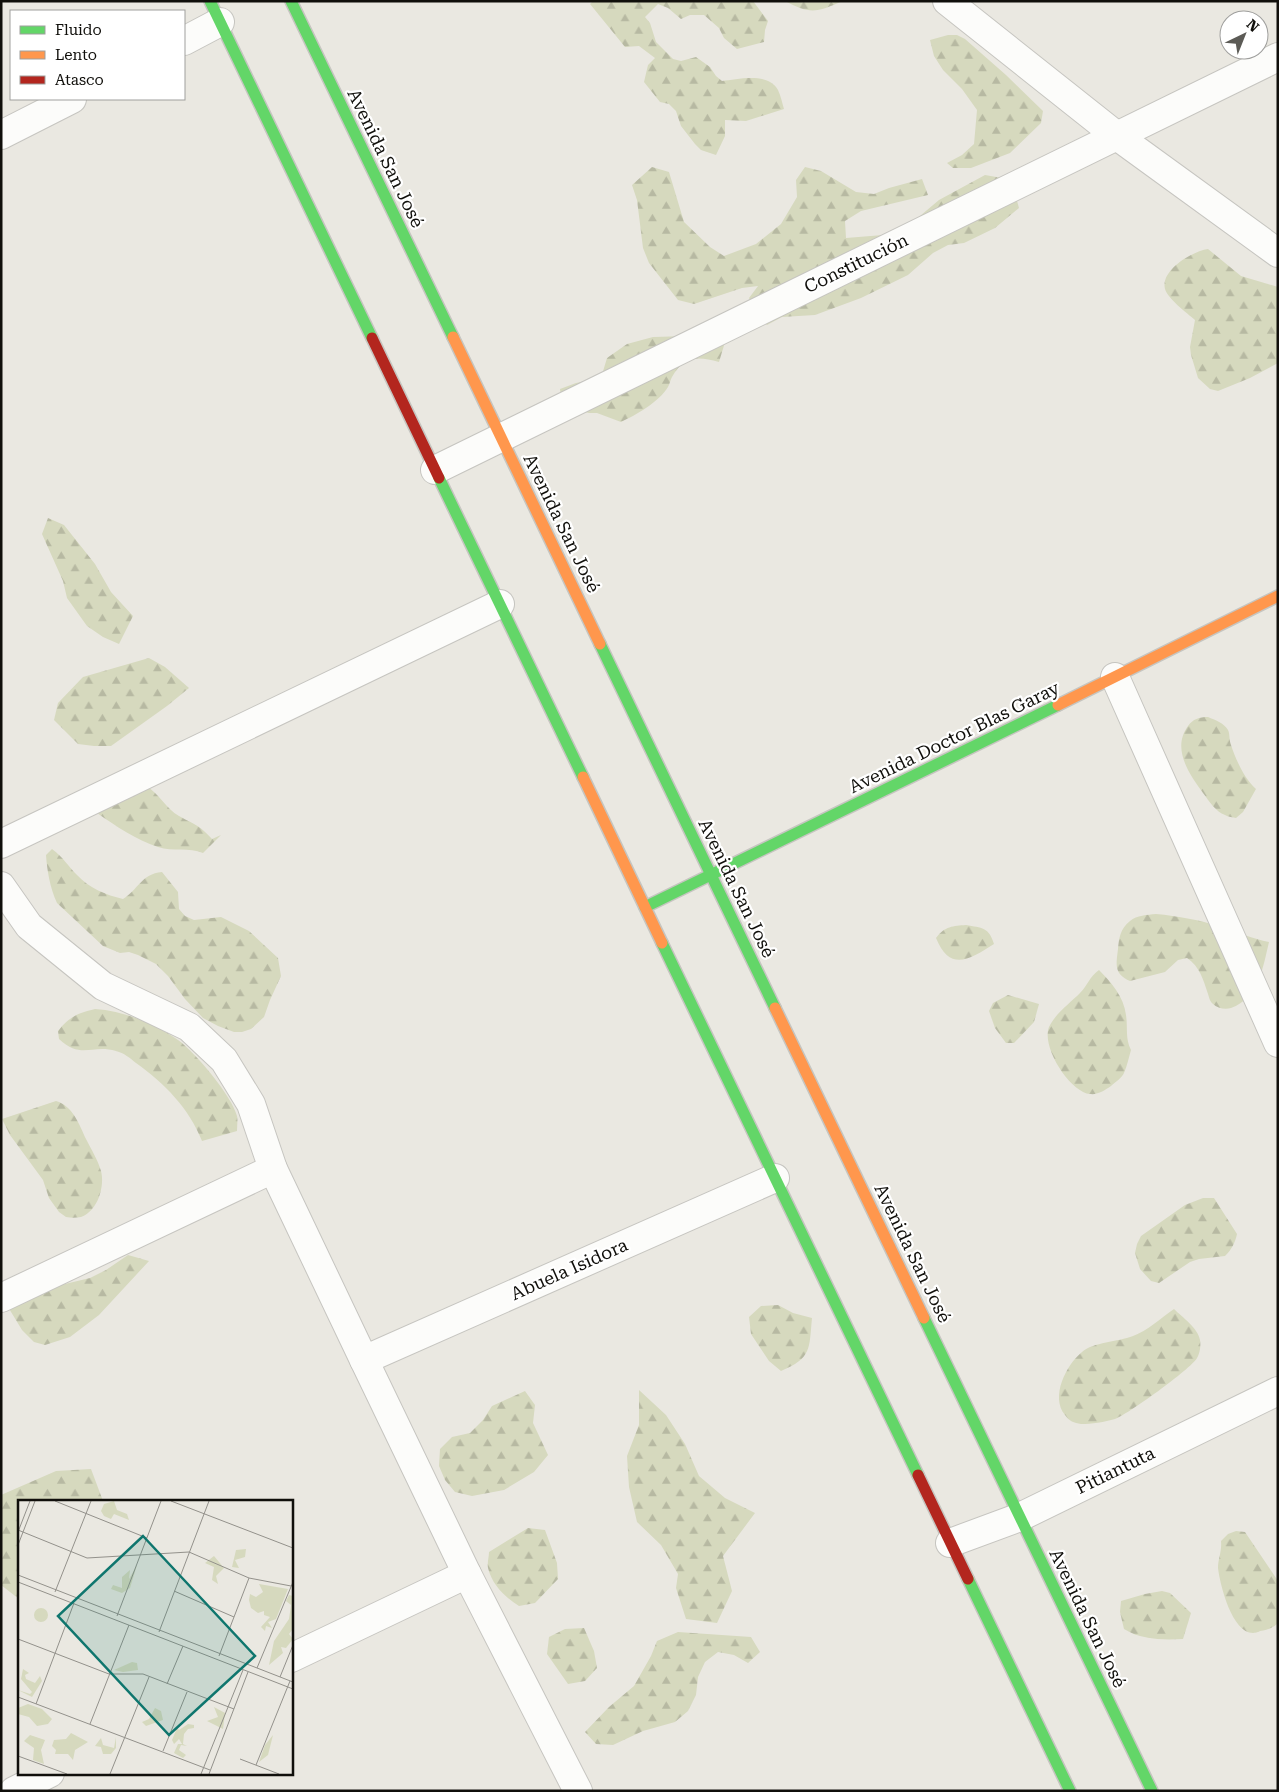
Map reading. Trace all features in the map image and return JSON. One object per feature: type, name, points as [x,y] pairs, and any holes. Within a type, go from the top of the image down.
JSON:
[{"type":"street","name":"Avenida San José","points":[[291,1],[1152,1791]]},
{"type":"street","points":[[946,1],[1117,136],[1278,253]]},
{"type":"street","points":[[185,40],[215,12],[1070,1791]]},
{"type":"street","name":"Constitución","points":[[435,470],[1278,57]]},
{"type":"street","points":[[1,135],[70,100]]},
{"type":"street","name":"Avenida Doctor Blas Garay","points":[[645,907],[1115,678],[1278,596]]},
{"type":"street","points":[[1,844],[500,604]]},
{"type":"street","points":[[1115,678],[1278,1043]]},
{"type":"street","points":[[1,886],[29,926],[103,986],[189,1027],[224,1060],[251,1104],[273,1169],[467,1574],[578,1791]]},
{"type":"street","points":[[1,1298],[273,1169]]},
{"type":"street","name":"Abuela Isidora","points":[[364,1360],[775,1178]]},
{"type":"street","name":"Pitiantuta","points":[[950,1543],[1020,1517],[1278,1391]]},
{"type":"street","points":[[292,1658],[467,1574]]},
{"type":"street","points":[[14,1791],[48,1774]]},
{"type":"green space","points":[[593,1],[753,1],[768,21],[764,42],[737,49],[724,38],[719,28],[704,15],[690,15],[681,19],[668,8],[658,4],[645,17],[650,23],[656,42],[673,59],[681,61],[696,57],[710,67],[722,81],[753,78],[767,81],[778,90],[784,109],[746,121],[725,120],[725,136],[716,155],[701,150],[681,126],[676,111],[669,104],[660,102],[644,82],[648,65],[655,58],[639,46],[625,47],[590,4]]},
{"type":"green space","points":[[785,1],[843,1],[820,10],[808,10]]},
{"type":"green space","points":[[948,35],[957,35],[965,39],[1043,111],[1041,123],[1010,153],[971,168],[953,168],[947,163],[962,155],[974,144],[977,110],[962,89],[943,70],[934,56],[930,40]]},
{"type":"green space","points":[[652,167],[669,172],[684,222],[710,247],[724,256],[756,244],[781,224],[797,197],[796,180],[805,167],[821,171],[856,192],[874,194],[922,179],[928,195],[861,211],[845,221],[846,238],[883,235],[914,221],[939,200],[985,175],[1002,178],[1014,190],[1019,208],[995,228],[964,243],[948,245],[933,253],[908,275],[861,298],[815,315],[782,317],[767,325],[755,314],[749,298],[758,286],[742,288],[694,304],[678,300],[649,263],[643,248],[637,200],[632,185]]},
{"type":"green space","points":[[1208,249],[1241,276],[1278,287],[1278,363],[1250,378],[1218,391],[1210,389],[1198,378],[1190,347],[1195,320],[1174,301],[1165,289],[1165,282],[1172,269],[1194,253]]},
{"type":"green space","points":[[732,319],[719,362],[704,359],[686,361],[671,378],[668,387],[659,398],[640,412],[621,422],[597,413],[581,411],[561,397],[560,389],[576,383],[601,378],[607,358],[627,344],[653,337],[688,336]]},
{"type":"green space","points":[[48,518],[64,525],[95,564],[111,592],[133,616],[119,644],[103,637],[87,626],[67,598],[63,581],[42,534]]},
{"type":"green space","points":[[149,658],[165,667],[189,688],[111,746],[78,744],[54,720],[58,703],[83,677]]},
{"type":"green space","points":[[1208,717],[1222,724],[1228,730],[1230,743],[1238,763],[1256,789],[1243,812],[1236,818],[1222,814],[1213,806],[1193,778],[1184,761],[1181,744],[1183,735],[1194,720]]},
{"type":"green space","points":[[146,786],[174,813],[200,828],[212,839],[221,835],[203,853],[192,850],[169,849],[134,837],[97,813],[94,805]]},
{"type":"green space","points":[[52,849],[87,884],[104,893],[123,899],[144,879],[155,873],[162,872],[178,892],[179,909],[185,916],[194,920],[221,917],[249,931],[278,958],[281,976],[264,1017],[251,1029],[242,1032],[234,1032],[218,1026],[203,1018],[156,964],[138,955],[129,952],[120,953],[103,946],[57,903],[46,861],[46,855]]},
{"type":"green space","points":[[1156,914],[1205,922],[1269,942],[1262,971],[1248,997],[1231,1008],[1219,1008],[1210,1001],[1203,978],[1198,969],[1187,958],[1178,960],[1165,972],[1130,981],[1121,975],[1117,968],[1117,960],[1122,930],[1133,919]]},
{"type":"green space","points":[[966,925],[987,931],[994,944],[976,955],[961,960],[947,956],[936,938],[946,929],[953,926]]},
{"type":"green space","points":[[1099,970],[1123,1002],[1131,1050],[1122,1077],[1104,1091],[1090,1094],[1074,1086],[1066,1077],[1053,1056],[1048,1036],[1049,1027],[1055,1018],[1080,993]]},
{"type":"green space","points":[[1008,995],[1039,1004],[1034,1022],[1014,1043],[1006,1043],[995,1028],[989,1011],[993,1003]]},
{"type":"green space","points":[[95,1009],[117,1012],[149,1023],[185,1046],[203,1064],[228,1097],[237,1116],[237,1131],[202,1141],[197,1129],[175,1097],[156,1079],[124,1054],[107,1049],[74,1049],[59,1039],[58,1031],[66,1022],[79,1014]]},
{"type":"green space","points":[[56,1101],[62,1103],[75,1116],[101,1171],[101,1191],[96,1204],[87,1214],[81,1217],[66,1217],[59,1212],[49,1198],[43,1180],[10,1135],[2,1119]]},
{"type":"green space","points":[[1203,1198],[1214,1198],[1237,1234],[1231,1248],[1225,1256],[1190,1262],[1159,1283],[1151,1281],[1140,1269],[1135,1253],[1141,1236],[1185,1205]]},
{"type":"green space","points":[[128,1255],[149,1261],[99,1315],[70,1337],[45,1345],[34,1342],[22,1330],[8,1307],[44,1289],[90,1278]]},
{"type":"green space","points":[[778,1305],[793,1313],[812,1318],[809,1345],[804,1357],[781,1371],[769,1361],[751,1334],[749,1317],[761,1306]]},
{"type":"green space","points":[[1174,1309],[1193,1327],[1199,1336],[1200,1351],[1192,1364],[1122,1416],[1098,1423],[1081,1424],[1068,1419],[1061,1408],[1060,1391],[1066,1373],[1076,1358],[1092,1346],[1138,1334]]},
{"type":"green space","points":[[639,1390],[666,1415],[685,1444],[699,1476],[725,1498],[755,1513],[723,1556],[732,1591],[717,1623],[686,1619],[676,1588],[678,1574],[661,1545],[637,1522],[629,1487],[627,1456],[639,1425]]},
{"type":"green space","points":[[525,1391],[535,1405],[533,1423],[548,1455],[534,1472],[504,1490],[472,1496],[455,1492],[445,1480],[439,1466],[440,1449],[452,1437],[470,1433],[483,1420],[492,1406]]},
{"type":"green space","points":[[91,1469],[103,1500],[18,1500],[18,1598],[1,1585],[1,1495],[56,1471]]},
{"type":"green space","points":[[528,1528],[545,1530],[557,1563],[558,1579],[535,1603],[519,1606],[505,1595],[493,1580],[488,1568],[489,1552]]},
{"type":"green space","points":[[1236,1531],[1245,1532],[1278,1581],[1278,1623],[1255,1633],[1246,1631],[1233,1617],[1224,1596],[1219,1576],[1218,1565],[1221,1541],[1228,1534]]},
{"type":"green space","points":[[1162,1591],[1170,1593],[1191,1613],[1183,1639],[1145,1637],[1124,1629],[1120,1612],[1121,1601]]},
{"type":"green space","points":[[584,1628],[594,1651],[597,1668],[585,1681],[568,1684],[547,1654],[549,1637],[565,1629]]},
{"type":"green space","points":[[678,1632],[751,1637],[760,1652],[748,1663],[734,1655],[718,1652],[705,1662],[698,1677],[696,1695],[688,1711],[675,1722],[643,1731],[613,1745],[596,1744],[585,1732],[609,1707],[634,1686],[657,1641]]},
{"type":"traffic: fast","points":[[210,1],[372,338]]},
{"type":"traffic: fast","points":[[291,1],[453,337]]},
{"type":"traffic: fast","points":[[439,478],[583,777]]},
{"type":"traffic: fast","points":[[600,644],[775,1008]]},
{"type":"traffic: fast","points":[[645,907],[1058,705]]},
{"type":"traffic: fast","points":[[662,943],[918,1475]]},
{"type":"traffic: fast","points":[[924,1318],[1152,1791]]},
{"type":"traffic: fast","points":[[968,1579],[1070,1791]]},
{"type":"traffic: slow","points":[[453,337],[600,644]]},
{"type":"traffic: slow","points":[[1058,705],[1278,596]]},
{"type":"traffic: slow","points":[[583,777],[662,943]]},
{"type":"traffic: slow","points":[[775,1008],[924,1318]]},
{"type":"traffic: jam","points":[[372,338],[439,478]]},
{"type":"traffic: jam","points":[[918,1475],[968,1579]]}]
